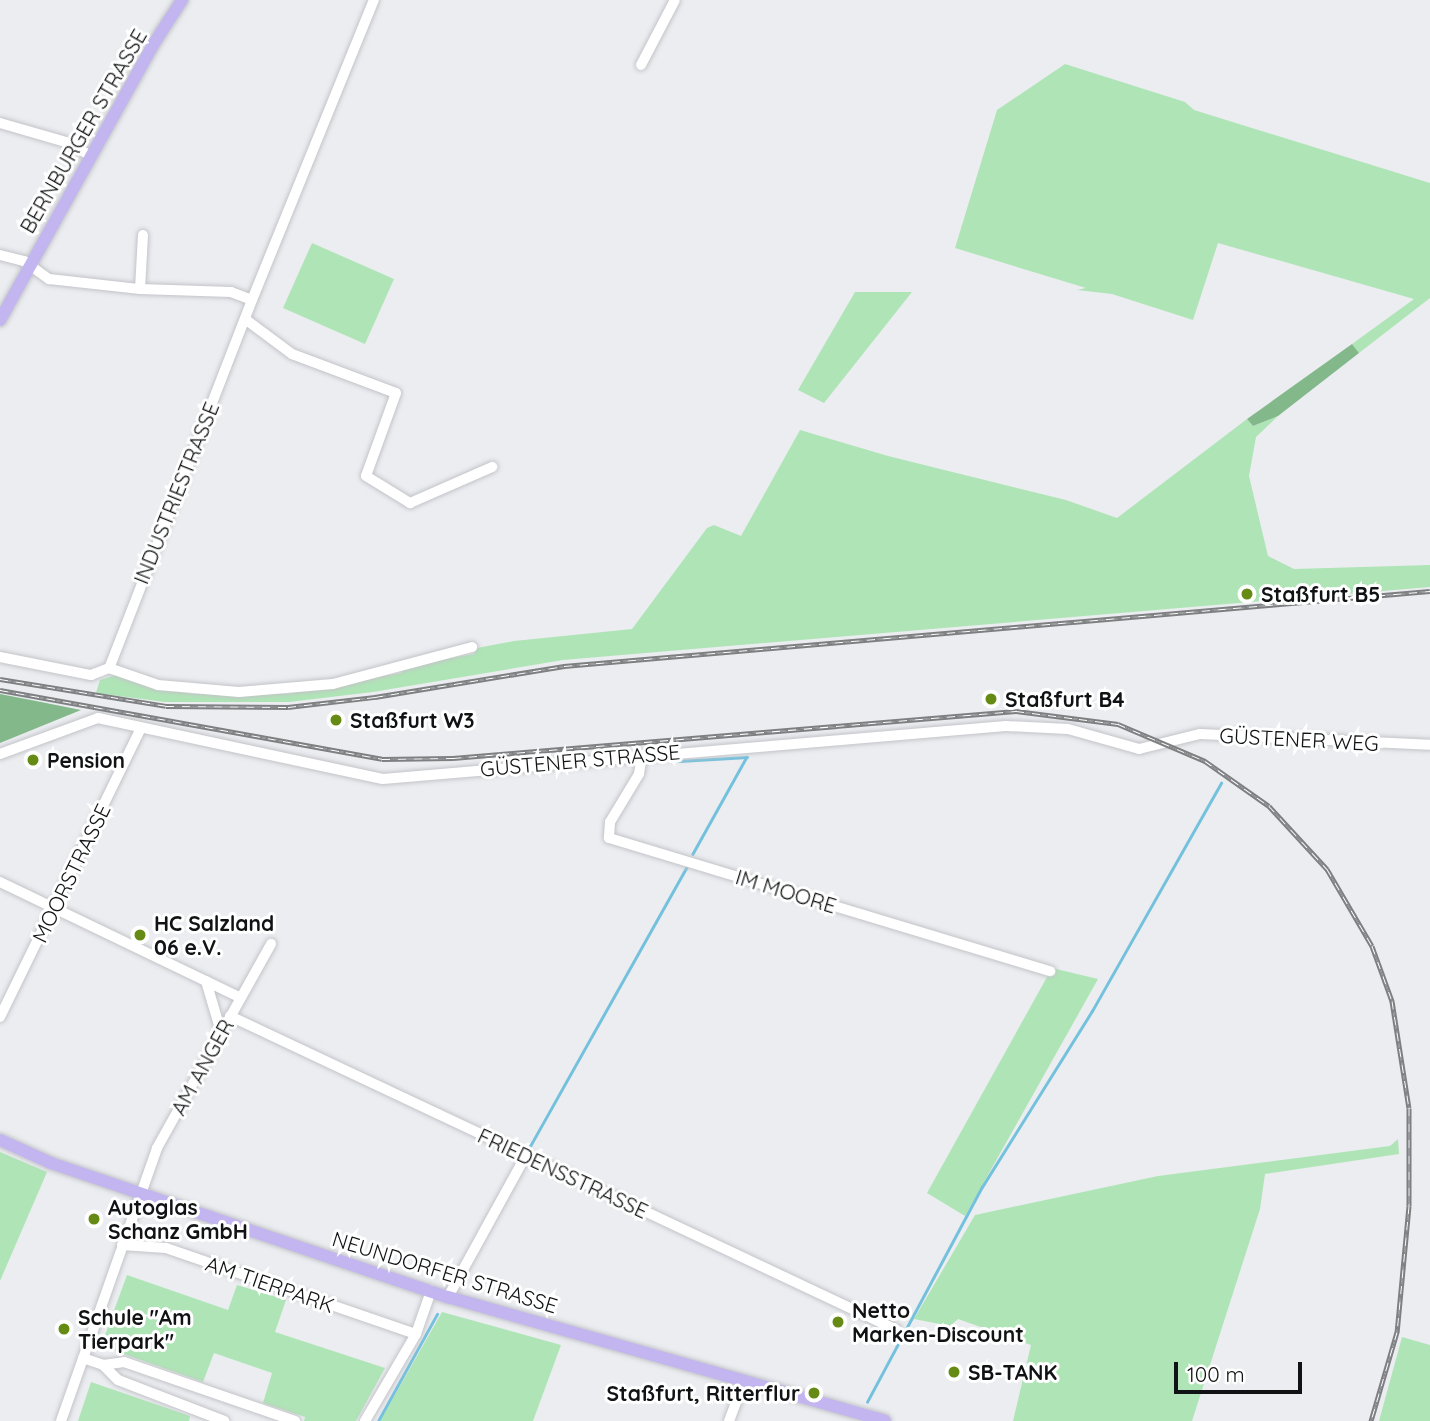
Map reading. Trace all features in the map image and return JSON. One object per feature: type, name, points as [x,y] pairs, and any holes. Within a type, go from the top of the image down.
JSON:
[{"type":"main road","name":"BERNBURGER STRASSE","points":[[0,320],[182,0]]},
{"type":"main road","name":"NEUNDORFER STRASSE","points":[[0,1140],[140,1193],[448,1297],[878,1420]]},
{"type":"street","name":"INDUSTRIESTRASSE","points":[[109,668],[252,300],[374,0]]},
{"type":"street","points":[[640,65],[675,0]]},
{"type":"street","points":[[0,123],[66,142],[91,156]]},
{"type":"street","points":[[140,289],[143,235]]},
{"type":"street","points":[[0,255],[30,264],[49,279],[140,289],[231,292],[252,300]]},
{"type":"street","points":[[245,319],[292,354],[396,393],[366,476],[410,503],[492,467]]},
{"type":"street","points":[[0,657],[92,675],[109,668],[158,685],[192,690],[284,691],[333,684],[472,647]]},
{"type":"street","name":"GÜSTENER STRASSE","points":[[0,754],[82,721],[98,718],[383,779],[1006,726],[1068,729],[1139,749],[1170,744]]},
{"type":"street","name":"MOORSTRASSE","points":[[0,1017],[141,728]]},
{"type":"street","name":"GÜSTENER WEG","points":[[1170,744],[1200,734],[1430,745]]},
{"type":"street","name":"IM MOORE","points":[[642,755],[639,774],[610,822],[609,838],[1050,971]]},
{"type":"street","points":[[0,882],[241,998]]},
{"type":"street","name":"AM ANGER","points":[[140,1193],[157,1148],[271,944]]},
{"type":"street","points":[[206,981],[221,1032]]},
{"type":"street","name":"FRIEDENSSTRASSE","points":[[230,1016],[897,1330]]},
{"type":"street","points":[[448,1297],[526,1155]]},
{"type":"street","points":[[61,1421],[140,1193]]},
{"type":"street","name":"AM TIERPARK","points":[[122,1245],[166,1248],[416,1334]]},
{"type":"street","points":[[365,1421],[416,1334],[431,1291]]},
{"type":"street","points":[[83,1358],[103,1365],[118,1380],[224,1421]]},
{"type":"street","points":[[103,1365],[124,1362],[295,1421]]},
{"type":"street","points":[[729,1421],[744,1381]]},
{"type":"green space","points":[[1065,64],[1185,102],[1194,110],[1430,183],[1430,298],[1359,353],[1352,344],[1414,299],[1218,243],[1193,320],[1112,294],[1077,290],[1086,288],[955,248],[997,110]]},
{"type":"green space","points":[[312,243],[394,279],[365,344],[283,308]]},
{"type":"green space","points":[[855,292],[912,292],[824,403],[798,390]]},
{"type":"green space","points":[[1352,344],[1359,353],[1278,416],[1253,426],[1247,419]]},
{"type":"green space","points":[[1278,416],[1256,437],[1249,476],[1268,556],[1294,569],[1430,565],[1430,587],[563,660],[373,692],[289,702],[165,702],[96,693],[100,680],[116,675],[192,694],[287,694],[401,673],[407,665],[474,654],[477,648],[514,641],[632,629],[707,528],[714,525],[741,536],[800,430],[888,456],[1066,500],[1117,518],[1247,419],[1253,426]]},
{"type":"green space","points":[[0,694],[36,701],[81,710],[0,743]]},
{"type":"green space","points":[[1052,968],[1098,979],[965,1216],[927,1193]]},
{"type":"green space","points":[[1398,1139],[1399,1154],[1265,1174],[1260,1209],[1192,1421],[1013,1421],[1031,1345],[958,1319],[950,1326],[914,1319],[975,1215],[1158,1176],[1390,1146]]},
{"type":"green space","points":[[0,1152],[47,1172],[0,1281]]},
{"type":"green space","points":[[127,1275],[228,1310],[237,1285],[286,1300],[275,1332],[385,1368],[356,1421],[304,1421],[305,1417],[263,1403],[272,1373],[214,1353],[203,1382],[101,1346]]},
{"type":"green space","points":[[442,1312],[561,1345],[533,1421],[380,1421]]},
{"type":"green space","points":[[1402,1337],[1430,1345],[1430,1421],[1379,1421]]},
{"type":"green space","points":[[91,1382],[190,1416],[189,1421],[78,1421]]},
{"type":"waterway","points":[[679,761],[747,757],[693,854]]},
{"type":"waterway","points":[[867,1402],[982,1187],[1092,1011],[1221,783]]},
{"type":"waterway","points":[[529,1148],[686,868]]},
{"type":"waterway","points":[[378,1421],[437,1314]]},
{"type":"railway","points":[[0,679],[166,706],[288,707],[375,697],[564,666],[1430,591]]},
{"type":"railway","points":[[0,690],[382,759],[453,758],[1016,711],[1118,724],[1205,761],[1269,806],[1327,869],[1372,946],[1392,1001],[1409,1108],[1409,1206],[1397,1332],[1371,1421]]},
{"type":"place","name":"Staßfurt B5","points":[[1247,594]]},
{"type":"place","name":"Staßfurt B4","points":[[991,699]]},
{"type":"place","name":"Staßfurt W3","points":[[336,720]]},
{"type":"place","name":"Pension","points":[[33,760]]},
{"type":"place","name":"HC Salzland 06 e.V.","points":[[140,935]]},
{"type":"place","name":"Autoglas Schanz GmbH","points":[[94,1219]]},
{"type":"place","name":"Netto Marken-Discount","points":[[838,1322]]},
{"type":"place","name":"Schule \"Am Tierpark\"","points":[[64,1329]]},
{"type":"place","name":"SB-TANK","points":[[954,1372]]},
{"type":"place","name":"Staßfurt, Ritterflur","points":[[814,1393]]}]
